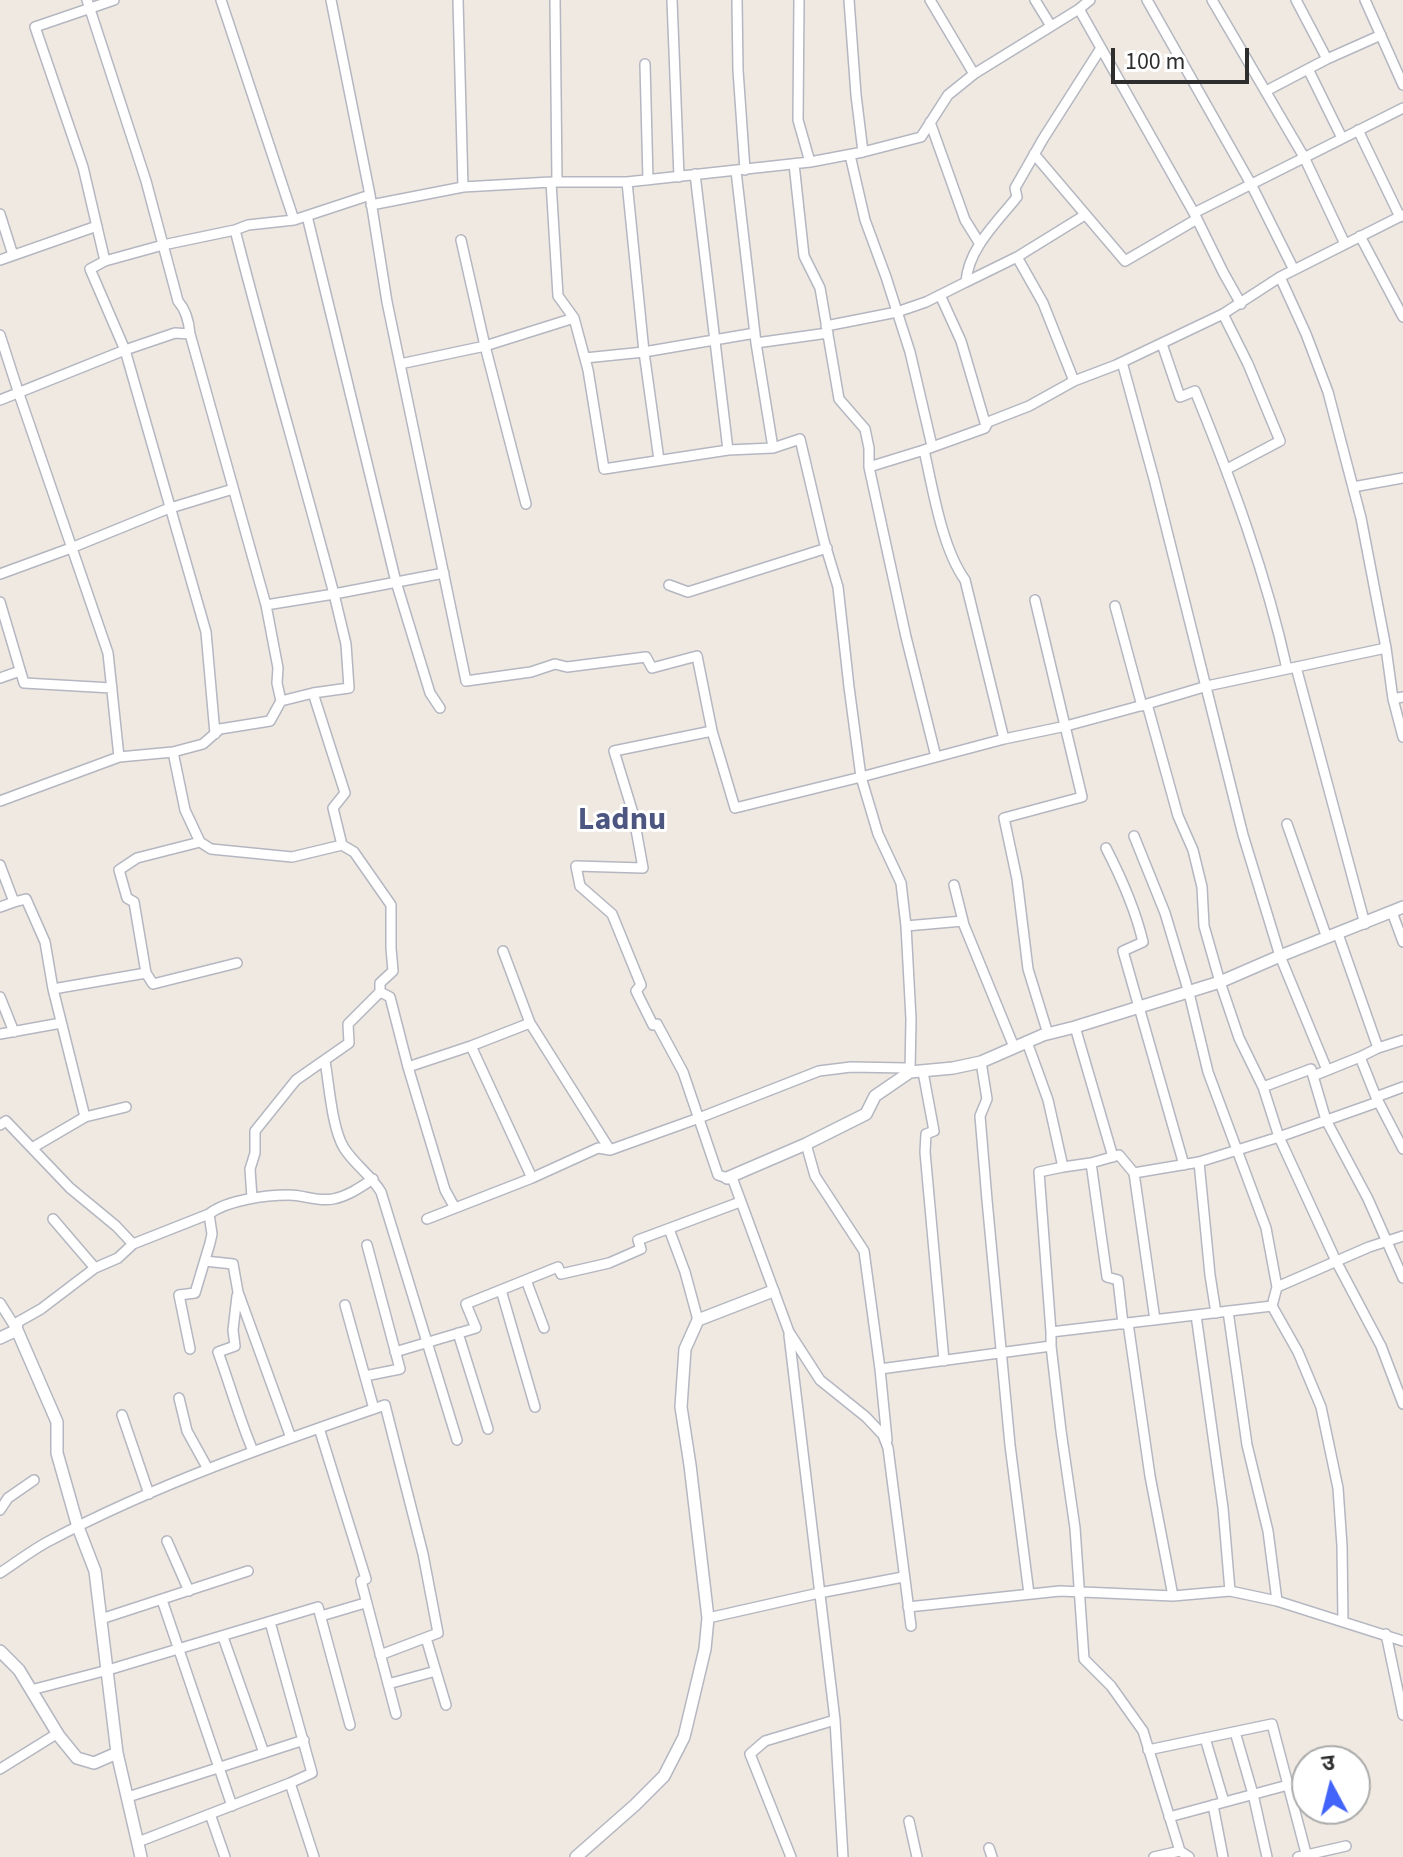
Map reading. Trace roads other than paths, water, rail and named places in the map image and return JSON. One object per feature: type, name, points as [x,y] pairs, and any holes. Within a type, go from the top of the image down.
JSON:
[{"type":"street","points":[[105,261],[83,167],[35,27],[88,4],[114,0]]},
{"type":"street","points":[[221,0],[294,220]]},
{"type":"street","points":[[331,0],[371,200],[387,302],[466,681],[531,672],[555,664],[567,667],[646,657],[652,668],[697,656],[712,731],[735,808],[1066,726],[1207,686],[1386,648]]},
{"type":"street","points":[[458,0],[463,187]]},
{"type":"street","points":[[555,0],[554,182],[558,296],[574,318],[585,358],[604,469],[728,450],[773,448],[800,439],[838,587],[861,777],[878,834],[901,883],[914,1071],[934,1131],[926,1134],[925,1152],[944,1361]]},
{"type":"street","points":[[672,0],[679,177]]},
{"type":"street","points":[[737,0],[741,170],[756,338],[773,448]]},
{"type":"street","points":[[799,0],[798,120],[810,162]]},
{"type":"street","points":[[849,0],[863,152]]},
{"type":"street","points":[[930,0],[974,74]]},
{"type":"street","points":[[1035,0],[1051,26]]},
{"type":"street","points":[[215,734],[206,632],[125,350],[90,269],[105,261],[163,245],[248,225],[294,220],[371,200],[463,187],[627,182],[794,164],[850,155],[921,137],[948,95],[974,74],[1090,0]]},
{"type":"street","points":[[1147,0],[1251,184],[1294,270]]},
{"type":"street","points":[[1212,0],[1304,157],[1345,244]]},
{"type":"street","points":[[1296,0],[1327,59]]},
{"type":"street","points":[[1365,0],[1403,85]]},
{"type":"street","points":[[0,801],[119,757],[173,752],[203,744],[220,729],[270,721],[281,701],[266,605],[189,326],[178,301],[146,181],[88,4]]},
{"type":"street","points":[[1079,9],[1241,304]]},
{"type":"street","points":[[1266,91],[1381,35]]},
{"type":"street","points":[[966,282],[980,244],[1017,197],[1015,188],[1034,154],[1101,48]]},
{"type":"street","points":[[645,64],[648,180]]},
{"type":"street","points":[[1308,69],[1342,138]]},
{"type":"street","points":[[1034,154],[1125,261],[1251,184],[1403,108]]},
{"type":"street","points":[[930,122],[965,220],[980,244]]},
{"type":"street","points":[[869,467],[985,428],[988,422],[1029,406],[1074,381],[1223,314],[1280,277],[1401,216],[1358,130]]},
{"type":"street","points":[[850,155],[865,220],[910,352],[940,518],[955,566],[965,580],[1004,739]]},
{"type":"street","points":[[794,164],[804,256],[820,288],[839,399],[865,429],[869,467],[936,757]]},
{"type":"street","points":[[695,174],[728,450]]},
{"type":"street","points":[[627,182],[644,352],[659,460]]},
{"type":"street","points":[[0,214],[13,255]]},
{"type":"street","points":[[585,358],[713,340],[827,330],[897,312],[940,295],[1017,257],[1085,215]]},
{"type":"street","points":[[307,216],[396,582],[430,693],[440,708]]},
{"type":"street","points":[[0,260],[97,226]]},
{"type":"street","points":[[235,230],[346,644],[349,688],[281,701]]},
{"type":"street","points":[[1360,236],[1403,317]]},
{"type":"street","points":[[461,240],[526,504]]},
{"type":"street","points":[[1017,257],[1043,303],[1074,381]]},
{"type":"street","points":[[1280,277],[1328,392],[1361,518],[1398,698],[1403,737]]},
{"type":"street","points":[[940,295],[961,341],[986,426]]},
{"type":"street","points":[[1223,314],[1280,441],[1227,469]]},
{"type":"street","points":[[400,364],[485,346],[574,318]]},
{"type":"street","points":[[0,400],[125,350],[175,333],[190,334]]},
{"type":"street","points":[[0,335],[108,653],[119,757]]},
{"type":"street","points":[[1162,344],[1180,397],[1195,391],[1256,550],[1365,924]]},
{"type":"street","points":[[1122,362],[1243,835],[1280,956],[1327,1070]]},
{"type":"street","points":[[1353,487],[1403,478]]},
{"type":"street","points":[[0,574],[170,508],[233,489]]},
{"type":"street","points":[[669,585],[688,592],[827,548]]},
{"type":"street","points":[[266,605],[444,573]]},
{"type":"street","points":[[1035,600],[1082,797],[1004,818],[1017,879],[1028,969],[1048,1034]]},
{"type":"street","points":[[0,602],[24,683],[112,688]]},
{"type":"street","points":[[1115,606],[1178,816],[1193,850],[1202,887],[1204,926],[1239,1038],[1263,1087],[1279,1137],[1336,1261],[1381,1346],[1403,1404]]},
{"type":"street","points":[[0,678],[20,671]]},
{"type":"street","points":[[313,693],[345,793],[333,808],[342,845]]},
{"type":"street","points":[[712,731],[614,751],[633,813],[643,868],[576,866],[580,886],[612,914],[641,985],[636,991],[683,1072],[718,1175],[733,1180],[789,1332],[820,1380],[866,1417],[883,1435],[888,1448]]},
{"type":"street","points":[[173,752],[185,810],[200,842],[211,849],[292,857],[342,845],[354,852],[391,905],[393,971],[380,983],[380,992],[348,1024],[349,1043],[296,1080],[255,1131],[255,1153],[250,1169],[252,1198]]},
{"type":"street","points":[[1287,824],[1378,1048]]},
{"type":"street","points":[[1134,836],[1165,913],[1208,1072],[1266,1228],[1277,1287],[1272,1306],[1298,1352],[1321,1407],[1338,1488],[1343,1622]]},
{"type":"street","points":[[200,842],[137,858],[119,870],[127,898],[134,902],[146,973],[153,984],[237,963]]},
{"type":"street","points":[[1106,848],[1138,919],[1143,942],[1123,951],[1184,1165]]},
{"type":"street","points":[[0,865],[14,902]]},
{"type":"street","points":[[954,885],[963,921],[1014,1047]]},
{"type":"street","points":[[0,907],[26,899],[45,942],[53,989],[85,1117]]},
{"type":"street","points":[[427,1219],[598,1148],[610,1150],[819,1071],[851,1067],[914,1071],[981,1062],[1048,1034],[1220,982],[1397,910],[1403,942]]},
{"type":"street","points":[[906,926],[963,921]]},
{"type":"street","points":[[503,951],[530,1023],[610,1150]]},
{"type":"street","points":[[53,989],[146,973]]},
{"type":"street","points":[[380,992],[390,997],[445,1190],[455,1208]]},
{"type":"street","points":[[0,997],[14,1032]]},
{"type":"street","points":[[0,1034],[61,1023]]},
{"type":"street","points":[[408,1067],[530,1023]]},
{"type":"street","points":[[1075,1027],[1113,1157]]},
{"type":"street","points":[[1313,1076],[1403,1039],[1403,1031]]},
{"type":"street","points":[[1027,1042],[1048,1100],[1063,1167]]},
{"type":"street","points":[[471,1046],[532,1178]]},
{"type":"street","points":[[1360,1057],[1403,1149]]},
{"type":"street","points":[[325,1061],[337,1133],[344,1149],[373,1179],[381,1192],[457,1440]]},
{"type":"street","points":[[981,1062],[987,1099],[980,1116],[1001,1353],[1029,1594]]},
{"type":"street","points":[[1263,1087],[1311,1069],[1326,1120],[1368,1199],[1403,1278]]},
{"type":"street","points":[[727,1178],[866,1114],[875,1096],[914,1071]]},
{"type":"street","points":[[1134,1173],[1199,1162],[1279,1137],[1403,1087]]},
{"type":"street","points":[[32,1148],[85,1117],[126,1107]]},
{"type":"street","points":[[0,1125],[6,1121],[70,1188],[133,1244]]},
{"type":"street","points":[[806,1144],[815,1176],[864,1251],[911,1626]]},
{"type":"street","points":[[1154,1857],[1178,1854],[1143,1731],[1111,1686],[1084,1659],[1075,1528],[1051,1346],[1039,1172],[1119,1155],[1134,1173],[1155,1320]]},
{"type":"street","points":[[1199,1162],[1216,1313]]},
{"type":"street","points":[[1091,1163],[1107,1277],[1118,1280],[1173,1596]]},
{"type":"street","points":[[17,1330],[18,1322],[41,1309],[95,1268],[118,1258],[133,1244],[209,1214],[216,1208],[252,1198],[289,1195],[331,1200],[373,1179]]},
{"type":"street","points":[[395,1352],[476,1328],[466,1304],[558,1267],[561,1274],[609,1263],[641,1249],[638,1240],[740,1202]]},
{"type":"street","points":[[190,1349],[179,1295],[195,1293],[212,1234],[209,1214]]},
{"type":"street","points":[[53,1219],[95,1268]]},
{"type":"street","points":[[576,1857],[664,1776],[684,1737],[705,1649],[708,1618],[681,1407],[685,1349],[698,1320],[669,1229]]},
{"type":"street","points":[[1277,1287],[1403,1236]]},
{"type":"street","points":[[365,1376],[400,1369],[367,1245]]},
{"type":"street","points":[[205,1261],[233,1264],[238,1292],[291,1438]]},
{"type":"street","points":[[526,1280],[544,1328]]},
{"type":"street","points":[[501,1290],[535,1407]]},
{"type":"street","points":[[698,1320],[773,1291]]},
{"type":"street","points":[[238,1292],[233,1330],[235,1346],[218,1352],[233,1391],[240,1422],[253,1451]]},
{"type":"street","points":[[0,1303],[17,1330],[57,1422],[57,1453],[78,1527],[95,1571],[117,1753],[141,1857]]},
{"type":"street","points":[[345,1305],[374,1409]]},
{"type":"street","points":[[1051,1332],[1272,1306]]},
{"type":"street","points":[[1228,1311],[1247,1445],[1268,1531],[1277,1601]]},
{"type":"street","points":[[1196,1315],[1223,1508],[1230,1591]]},
{"type":"street","points":[[0,1338],[17,1330]]},
{"type":"street","points":[[789,1332],[835,1720],[843,1857]]},
{"type":"street","points":[[458,1333],[488,1429]]},
{"type":"street","points":[[880,1369],[1051,1346]]},
{"type":"street","points":[[179,1398],[187,1431],[208,1469]]},
{"type":"street","points":[[0,1573],[49,1540],[149,1494],[253,1451],[385,1405],[423,1554],[438,1633],[380,1655]]},
{"type":"street","points":[[122,1415],[149,1494]]},
{"type":"street","points":[[319,1428],[366,1579],[361,1581],[365,1603],[396,1714]]},
{"type":"street","points":[[0,1510],[8,1498],[34,1480]]},
{"type":"street","points":[[167,1541],[189,1591]]},
{"type":"street","points":[[101,1619],[248,1571]]},
{"type":"street","points":[[708,1618],[903,1577]]},
{"type":"street","points":[[908,1607],[1060,1591],[1173,1596],[1230,1591],[1277,1601],[1403,1641]]},
{"type":"street","points":[[162,1600],[232,1806]]},
{"type":"street","points":[[321,1616],[365,1603]]},
{"type":"street","points":[[31,1690],[179,1650],[318,1607],[350,1725]]},
{"type":"street","points":[[138,1842],[312,1773],[270,1622]]},
{"type":"street","points":[[1386,1634],[1403,1715]]},
{"type":"street","points":[[223,1637],[264,1753]]},
{"type":"street","points":[[426,1638],[446,1705]]},
{"type":"street","points":[[0,1652],[19,1670],[77,1758],[94,1763],[117,1753]]},
{"type":"street","points":[[388,1684],[436,1671]]},
{"type":"street","points":[[791,1857],[750,1754],[765,1741],[835,1720]]},
{"type":"street","points":[[1148,1750],[1272,1724],[1304,1856],[1346,1846]]},
{"type":"street","points":[[1235,1732],[1267,1857]]},
{"type":"street","points":[[0,1769],[58,1733]]},
{"type":"street","points":[[1205,1738],[1224,1802]]},
{"type":"street","points":[[128,1797],[304,1740]]},
{"type":"street","points":[[290,1783],[314,1857]]},
{"type":"street","points":[[1169,1817],[1288,1785]]},
{"type":"street","points":[[1213,1805],[1223,1857]]},
{"type":"street","points":[[210,1814],[225,1857]]},
{"type":"street","points":[[909,1821],[917,1857]]},
{"type":"district","name":"Ladnu","points":[[622,822]]}]
